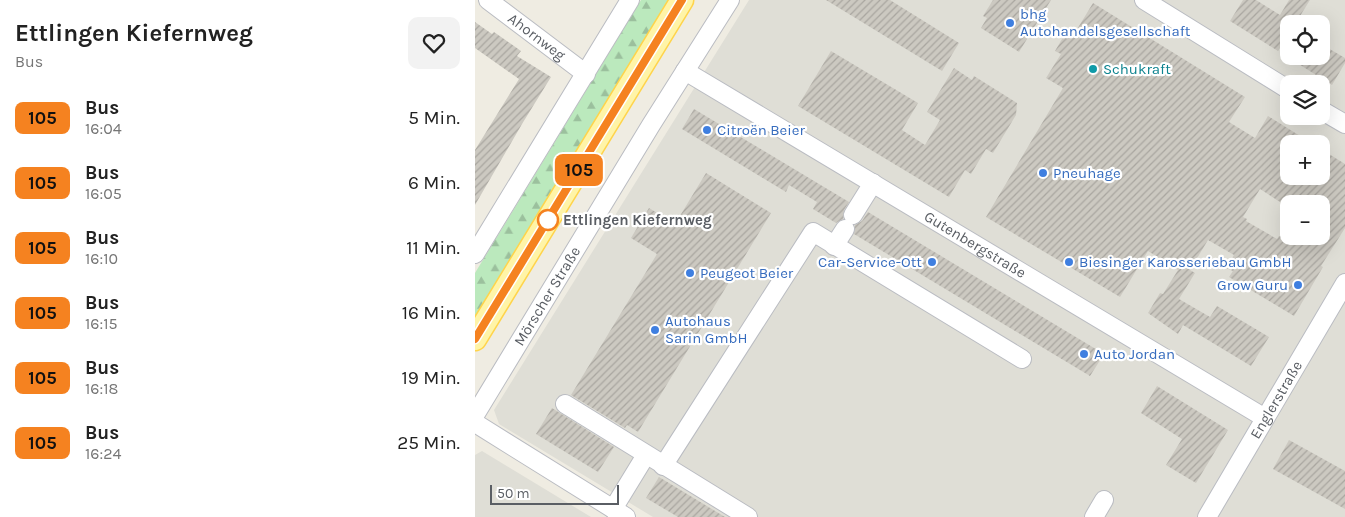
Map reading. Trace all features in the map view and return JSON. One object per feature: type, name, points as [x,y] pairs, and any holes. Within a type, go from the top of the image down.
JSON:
[{"type":"main road","points":[[475,339],[683,0]]},
{"type":"street","name":"Ahornweg","points":[[488,0],[586,74]]},
{"type":"street","points":[[475,254],[630,0]]},
{"type":"street","name":"Mörscher Straße","points":[[475,415],[730,0]]},
{"type":"street","points":[[1144,0],[1280,84]]},
{"type":"street","name":"Gutenbergstraße","points":[[685,71],[1265,418]]},
{"type":"street","points":[[1330,115],[1345,124]]},
{"type":"street","points":[[834,246],[873,183]]},
{"type":"street","points":[[663,466],[813,232],[1023,358]]},
{"type":"street","name":"Englerstraße","points":[[1207,517],[1345,283]]},
{"type":"street","points":[[565,404],[748,517]]},
{"type":"street","points":[[475,423],[620,513],[646,455]]},
{"type":"street","points":[[1094,517],[1104,500]]},
{"type":"shaded area","points":[[749,0],[1345,0],[1345,517],[653,517],[499,424],[494,410]]},
{"type":"shaded area","points":[[482,451],[591,517],[475,517],[475,455]]},
{"type":"green space","points":[[641,0],[673,0],[475,325],[475,273]]},
{"type":"building","points":[[826,0],[890,0],[959,43],[942,71]]},
{"type":"building","name":"bhg Autohandelsgesellschaft","points":[[993,0],[1051,0],[1019,52],[981,28],[987,18],[983,16]]},
{"type":"building","points":[[1243,0],[1256,0],[1280,15],[1280,48],[1278,51],[1230,21]]},
{"type":"building","points":[[1289,0],[1310,0],[1301,15],[1280,15]]},
{"type":"building","points":[[1093,3],[1245,97],[1229,122],[1255,138],[1268,116],[1299,135],[1280,135],[1280,185],[1330,185],[1330,155],[1345,164],[1345,228],[1321,266],[1323,267],[1294,316],[1229,277],[1233,271],[1226,268],[1234,255],[1208,240],[1190,270],[1195,273],[1179,299],[1210,317],[1217,306],[1269,337],[1251,366],[1183,325],[1178,334],[1148,313],[1160,293],[1163,294],[1178,270],[1148,251],[1120,297],[986,217],[1063,88],[1046,78],[1061,54],[1055,51],[1069,27],[1076,31]]},
{"type":"building","points":[[475,22],[492,34],[494,32],[521,51],[517,56],[551,77],[475,205],[475,150],[519,79],[475,48]]},
{"type":"building","points":[[1330,49],[1345,58],[1345,63],[1332,85],[1330,84],[1330,75],[1316,75],[1300,65],[1330,65]]},
{"type":"building","points":[[831,51],[918,103],[902,130],[925,145],[940,120],[927,112],[954,68],[972,80],[974,76],[1017,103],[1016,115],[993,153],[986,149],[971,174],[965,170],[949,197],[798,106]]},
{"type":"building","points":[[694,109],[849,202],[844,210],[843,219],[836,223],[813,209],[817,202],[789,185],[786,192],[682,129]]},
{"type":"building","points":[[706,173],[771,213],[638,432],[627,425],[625,428],[571,395],[657,254],[631,238],[649,208],[675,224]]},
{"type":"building","points":[[868,212],[1104,354],[1090,376],[854,234],[855,225],[862,221]]},
{"type":"building","points":[[1157,386],[1228,430],[1196,483],[1166,465],[1182,439],[1141,413]]},
{"type":"building","points":[[552,408],[614,447],[598,472],[536,434]]},
{"type":"building","points":[[1289,440],[1345,471],[1345,509],[1273,469]]},
{"type":"building","points":[[659,477],[725,517],[678,517],[646,498]]},
{"type":"bus line","name":"105","points":[[475,339],[682,0]]},
{"type":"place","name":"bhg Autohandelsgesellschaft","points":[[1010,23]]},
{"type":"place","name":"Schukraft","points":[[1093,69]]},
{"type":"place","name":"Citroën Beier","points":[[707,130]]},
{"type":"place","name":"Pneuhage","points":[[1043,173]]},
{"type":"place","name":"Ettlingen Kiefernweg","points":[[548,220]]},
{"type":"place","name":"Car-Service-Ott","points":[[932,262]]},
{"type":"place","name":"Biesinger Karosseriebau GmbH","points":[[1069,262]]},
{"type":"place","name":"Peugeot Beier","points":[[690,273]]},
{"type":"place","name":"Grow Guru","points":[[1298,285]]},
{"type":"place","name":"Autohaus Sarin GmbH","points":[[655,330]]},
{"type":"place","name":"Auto Jordan","points":[[1084,354]]}]
